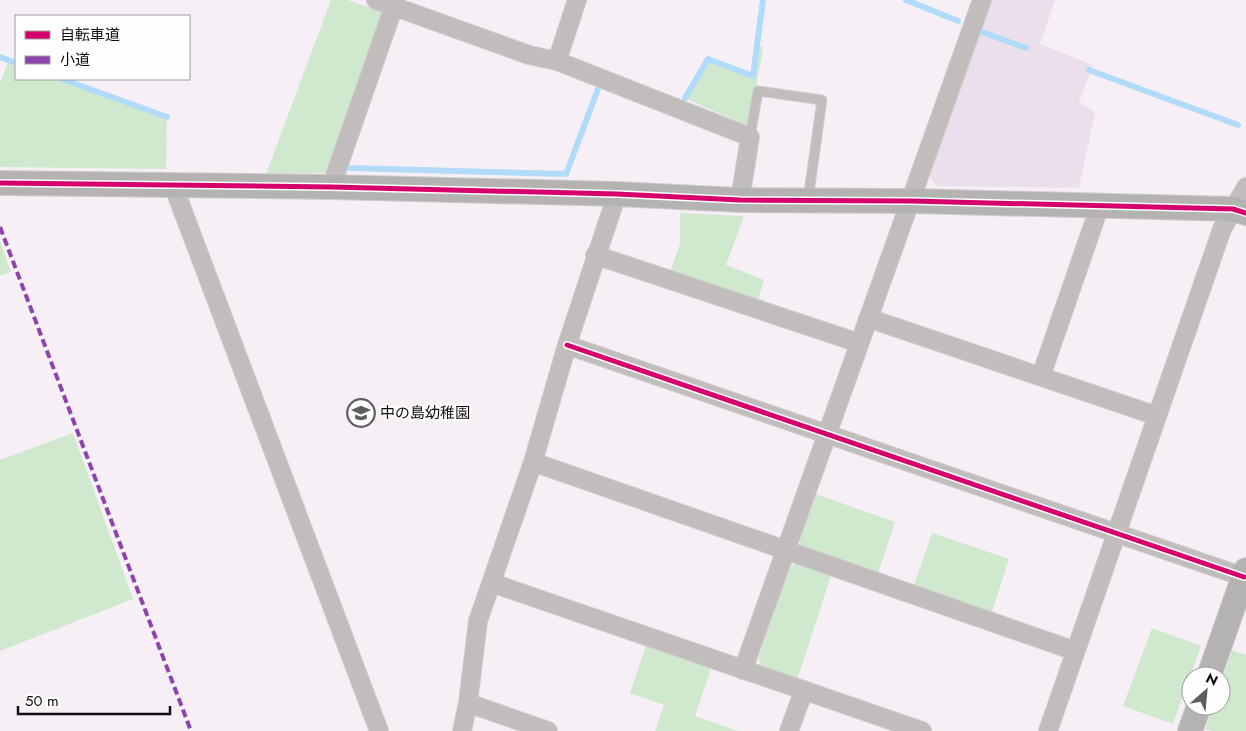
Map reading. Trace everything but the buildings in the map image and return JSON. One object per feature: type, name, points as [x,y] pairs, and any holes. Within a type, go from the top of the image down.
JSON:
[{"type":"street","points":[[376,0],[395,3],[529,55],[556,61],[750,137],[740,200]]},
{"type":"street","points":[[556,61],[577,0]]},
{"type":"street","points":[[743,670],[982,0]]},
{"type":"street","points":[[331,187],[395,3]]},
{"type":"street","points":[[0,182],[331,187],[616,194],[740,200],[911,201],[1239,211]]},
{"type":"street","points":[[173,185],[379,731]]},
{"type":"street","points":[[1048,731],[1222,229],[1239,211],[1246,187]]},
{"type":"street","points":[[462,731],[468,703],[478,621],[533,462],[567,345],[616,194]]},
{"type":"street","points":[[1041,376],[1100,206]]},
{"type":"street","points":[[595,256],[859,343]]},
{"type":"street","points":[[868,318],[1158,416]]},
{"type":"street","points":[[567,345],[1117,533],[1245,573],[1212,666]]},
{"type":"street","points":[[533,462],[1075,651]]},
{"type":"street","points":[[492,583],[921,731]]},
{"type":"street","points":[[789,731],[804,690]]},
{"type":"street","points":[[468,703],[548,731]]},
{"type":"street","points":[[1190,731],[1195,716]]},
{"type":"lane","points":[[750,137],[758,91],[822,100],[808,200]]},
{"type":"shaded area","points":[[992,0],[1055,0],[1040,44],[1093,65],[1079,102],[1095,112],[1079,188],[936,186],[928,175]]},
{"type":"green space","points":[[331,0],[348,0],[387,14],[329,167],[324,173],[266,174]]},
{"type":"green space","points":[[756,46],[763,47],[749,127],[685,98],[708,59],[752,76]]},
{"type":"green space","points":[[9,60],[15,63],[15,80],[65,80],[167,117],[166,169],[0,167],[0,83]]},
{"type":"green space","points":[[680,213],[744,216],[726,265],[764,280],[757,304],[669,275],[680,244]]},
{"type":"green space","points":[[0,241],[11,272],[0,276]]},
{"type":"green space","points":[[73,433],[133,599],[0,651],[0,460]]},
{"type":"green space","points":[[813,493],[895,522],[877,576],[804,550],[798,540]]},
{"type":"green space","points":[[932,533],[1009,559],[991,615],[913,588]]},
{"type":"green space","points":[[800,561],[832,573],[797,680],[765,670],[758,659],[789,568]]},
{"type":"green space","points":[[1152,628],[1201,646],[1194,666],[1181,666],[1181,702],[1173,724],[1123,706]]},
{"type":"green space","points":[[646,646],[711,669],[695,716],[738,731],[655,731],[664,705],[630,693]]},
{"type":"green space","points":[[1232,650],[1246,655],[1246,731],[1212,731],[1205,729],[1210,716],[1231,716],[1231,666],[1227,666]]},
{"type":"waterway","points":[[685,98],[708,59],[753,76],[763,0]]},
{"type":"waterway","points":[[906,0],[958,21]]},
{"type":"waterway","points":[[982,32],[1026,48]]},
{"type":"waterway","points":[[0,57],[15,63]]},
{"type":"waterway","points":[[1089,70],[1238,125]]},
{"type":"waterway","points":[[65,80],[167,117]]},
{"type":"waterway","points":[[350,168],[566,174],[598,89]]},
{"type":"marked path","points":[[0,227],[191,731]]},
{"type":"cycle path","points":[[0,183],[331,187],[617,194],[740,200],[911,201],[1233,209],[1246,213]]},
{"type":"cycle path","points":[[567,345],[1244,577]]},
{"type":"place","name":"中の島幼稚園","points":[[361,413]]}]
